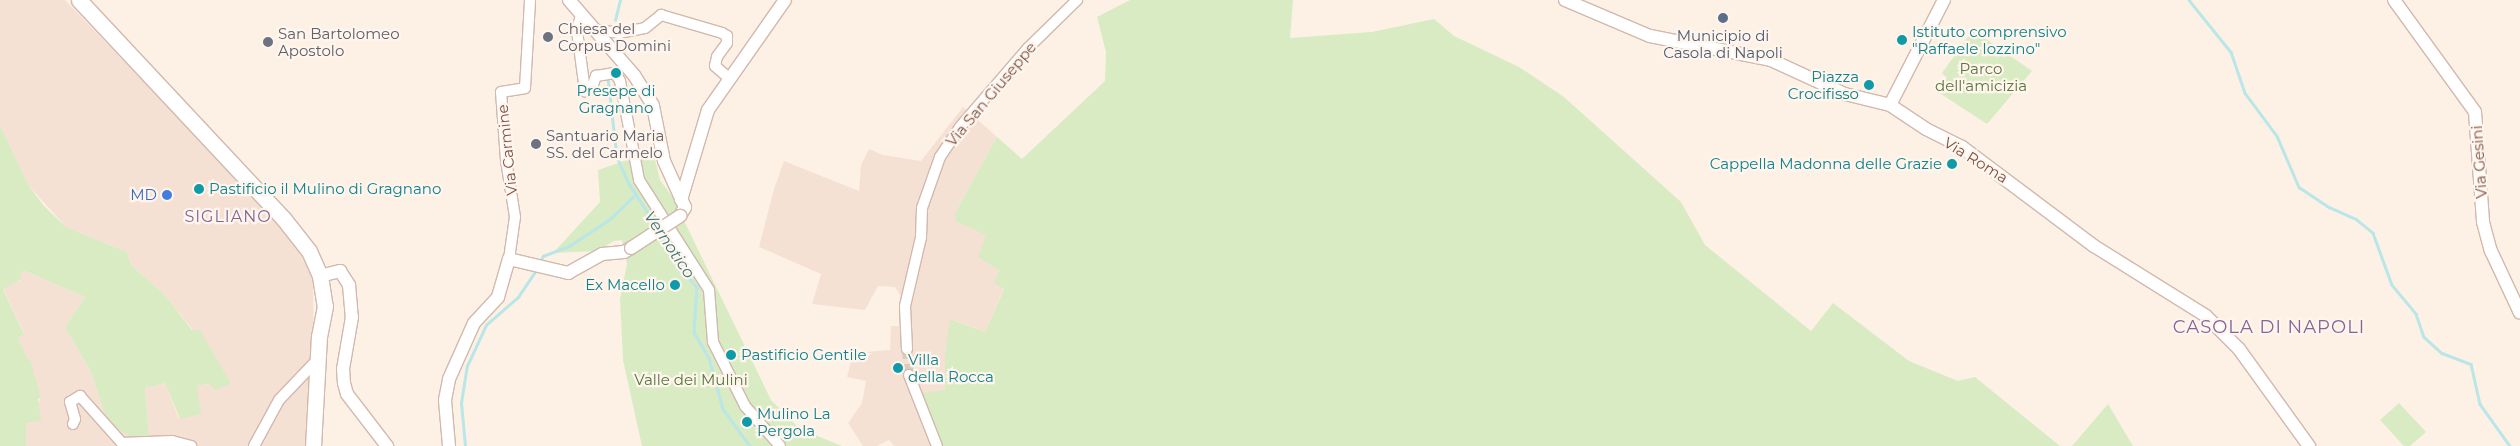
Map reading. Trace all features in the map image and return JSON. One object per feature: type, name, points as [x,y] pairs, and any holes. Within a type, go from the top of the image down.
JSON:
[{"type":"main road","points":[[79,0],[283,218],[309,251],[320,276],[325,306],[318,359],[313,446]]},
{"type":"street","name":"Via Carmine","points":[[509,259],[515,217],[506,160],[501,92],[525,88],[530,0]]},
{"type":"street","points":[[449,446],[445,400],[449,379],[474,323],[498,297],[509,259],[522,261],[558,273],[568,273],[602,254],[624,252],[680,216],[685,207],[668,168],[653,106],[634,75],[569,0]]},
{"type":"street","points":[[681,200],[704,118],[786,0]]},
{"type":"street","name":"Via San Giuseppe","points":[[907,349],[905,306],[921,237],[922,208],[940,157],[960,127],[1028,48],[1077,0]]},
{"type":"street","name":"Via Roma","points":[[1566,0],[1650,36],[1772,60],[1845,94],[1890,105],[1969,152],[2094,246],[2206,316],[2239,349],[2309,446]]},
{"type":"street","points":[[1890,105],[1944,0]]},
{"type":"street","name":"Via Gesini","points":[[2394,0],[2474,112],[2483,222],[2491,251],[2520,313]]},
{"type":"street","points":[[581,15],[577,31],[585,91],[592,88],[596,76],[614,73],[620,80],[639,180],[709,290],[713,342],[745,406],[780,446]]},
{"type":"street","points":[[596,30],[619,33],[637,30],[653,23],[661,15],[670,15],[722,32],[727,36],[727,43],[716,57],[715,66],[730,79]]},
{"type":"street","points":[[668,168],[677,172],[685,170],[690,165]]},
{"type":"street","points":[[320,276],[340,271],[349,285],[352,317],[342,369],[344,383],[348,394],[387,446]]},
{"type":"street","points":[[254,446],[279,400],[318,359]]},
{"type":"street","points":[[908,375],[937,446]]},
{"type":"street","points":[[73,424],[75,418],[70,402],[80,396],[122,443],[172,441],[191,446]]},
{"type":"shaded area","points":[[0,0],[65,0],[283,227],[306,264],[313,282],[314,366],[309,446],[26,446],[26,422],[41,398],[18,338],[24,333],[3,288],[21,280],[20,273],[25,271],[85,297],[65,327],[91,372],[104,412],[149,436],[145,388],[165,383],[179,419],[197,386],[209,384],[193,330],[165,295],[131,265],[127,252],[66,227],[29,186],[0,125]]},
{"type":"shaded area","points":[[963,107],[997,137],[956,211],[986,235],[1004,288],[985,332],[951,319],[945,353],[945,391],[920,394],[943,446],[894,446],[889,440],[877,446],[863,446],[848,423],[862,403],[866,381],[847,377],[853,353],[890,350],[891,326],[902,326],[900,295],[895,287],[878,286],[865,310],[812,304],[821,274],[759,247],[774,189],[784,161],[859,191],[861,165],[869,149],[883,155],[921,161]]},
{"type":"green space","points":[[1130,0],[1293,0],[1290,38],[1372,32],[1434,19],[1454,36],[1519,67],[1564,97],[1681,202],[1705,245],[1811,331],[1833,303],[1909,361],[1958,381],[1975,377],[2060,446],[943,446],[920,393],[945,390],[945,353],[950,319],[985,332],[1004,289],[994,283],[999,270],[978,257],[986,235],[955,221],[956,211],[997,137],[1022,159],[1105,81],[1106,52],[1097,17]]},
{"type":"green space","name":"Parco dell'amicizia","points":[[1973,30],[2032,71],[1987,124],[1938,92],[1947,78],[1942,73]]},
{"type":"green space","points":[[0,125],[29,186],[44,206],[66,227],[127,252],[131,265],[165,295],[192,330],[200,330],[231,384],[215,390],[209,384],[197,386],[201,414],[180,419],[165,383],[145,388],[149,436],[130,437],[117,428],[104,412],[91,372],[65,327],[85,297],[25,271],[20,273],[22,279],[3,289],[24,334],[18,338],[27,358],[30,359],[41,398],[38,399],[41,420],[26,423],[26,446],[0,446]]},
{"type":"green space","name":"Valle dei Mulini","points":[[653,151],[660,180],[673,198],[771,400],[800,429],[842,446],[642,446],[623,360],[620,299],[627,264],[622,240],[614,241],[597,251],[553,253],[600,202],[598,170]]},
{"type":"green space","points":[[2399,403],[2426,432],[2410,446],[2404,446],[2380,420]]},
{"type":"green space","points":[[2108,404],[2133,446],[2072,446]]},
{"type":"waterway","name":"Vernotico","points":[[615,20],[620,0]]},
{"type":"waterway","points":[[2189,0],[2231,52],[2245,93],[2277,136],[2299,187],[2329,207],[2356,219],[2373,233],[2392,285],[2416,314],[2424,337],[2442,353],[2471,364],[2480,404],[2510,446]]},
{"type":"waterway","name":"Vernotico","points":[[608,77],[617,157],[628,182],[657,227]]},
{"type":"waterway","points":[[539,263],[543,256],[569,246],[610,219],[636,194]]},
{"type":"waterway","name":"Vernotico","points":[[661,234],[685,274],[697,287],[694,332],[709,358],[723,409],[750,446]]},
{"type":"waterway","points":[[465,446],[461,403],[467,366],[486,325],[518,297],[536,270]]},
{"type":"tunnel","points":[[907,349],[909,375]]},
{"type":"place","name":"Municipio di Casola di Napoli","points":[[1723,18]]},
{"type":"place","name":"Chiesa del Corpus Domini","points":[[548,37]]},
{"type":"place","name":"Istituto comprensivo \"Raffaele Iozzino\"","points":[[1902,40]]},
{"type":"place","name":"San Bartolomeo Apostolo","points":[[268,42]]},
{"type":"place","name":"Presepe di Gragnano","points":[[616,73]]},
{"type":"place","name":"Piazza Crocifisso","points":[[1869,85]]},
{"type":"place","name":"Santuario Maria SS. del Carmelo","points":[[536,144]]},
{"type":"place","name":"Cappella Madonna delle Grazie","points":[[1952,164]]},
{"type":"place","name":"Pastificio il Mulino di Gragnano","points":[[199,189]]},
{"type":"place","name":"MD","points":[[167,195]]},
{"type":"place","name":"Ex Macello","points":[[675,285]]},
{"type":"place","name":"Pastificio Gentile","points":[[731,355]]},
{"type":"place","name":"Villa della Rocca","points":[[898,368]]},
{"type":"place","name":"Mulino La Pergola","points":[[747,422]]},
{"type":"district","name":"SIGLIANO","points":[[228,217]]},
{"type":"district","name":"CASOLA DI NAPOLI","points":[[2269,327]]}]
